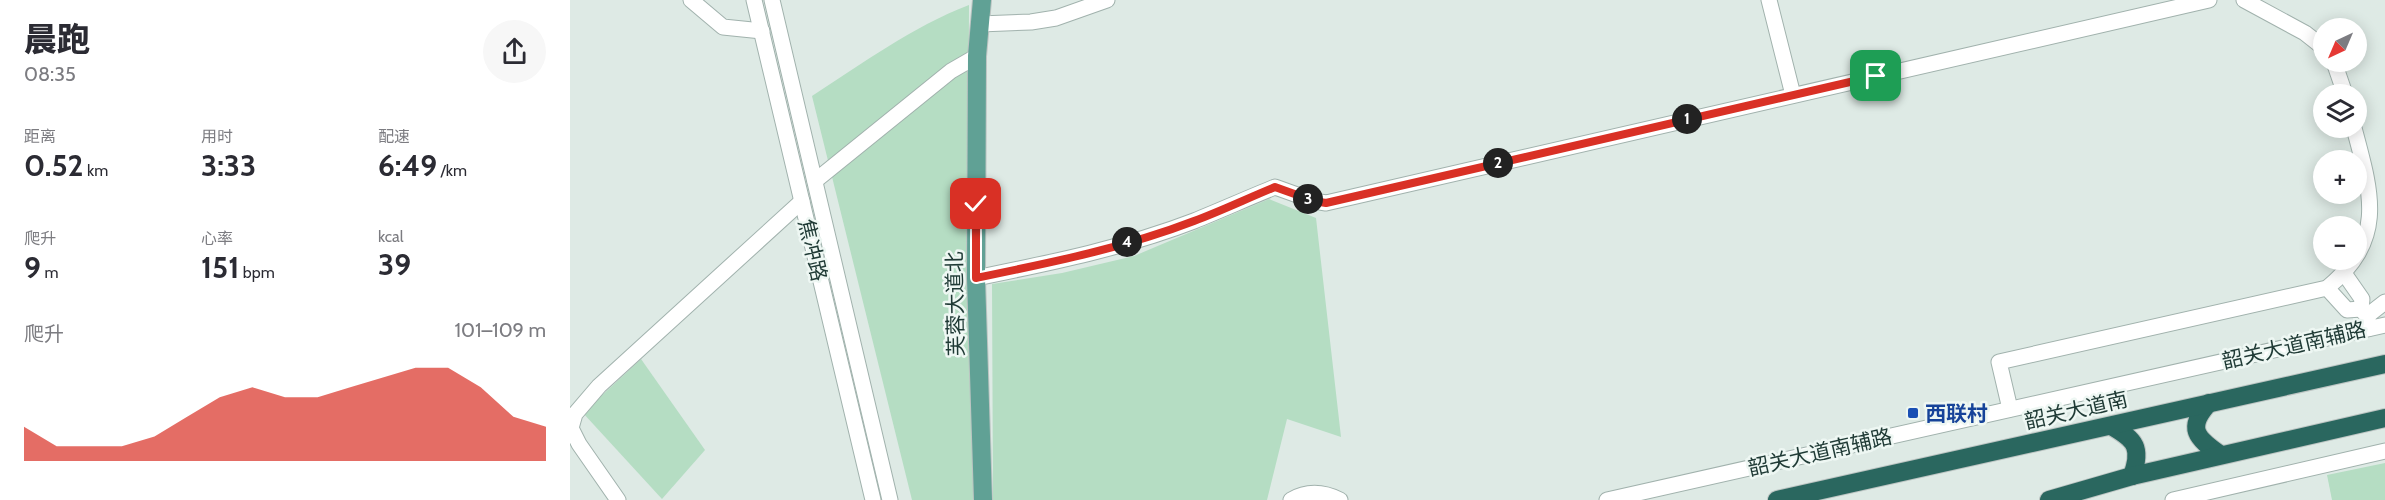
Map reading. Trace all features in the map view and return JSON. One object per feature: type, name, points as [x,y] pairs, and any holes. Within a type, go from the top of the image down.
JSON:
[{"type":"highway","name":"韶关大道南","points":[[1777,500],[2385,364]]},
{"type":"highway","points":[[2209,403],[2197,417],[2196,431],[2204,443],[2221,455]]},
{"type":"highway","points":[[2049,500],[2132,476],[2385,418]]},
{"type":"highway","points":[[2111,426],[2127,435],[2138,449],[2138,460],[2132,476]]},
{"type":"main road","name":"芙蓉大道北","points":[[982,0],[977,56],[976,278],[983,500]]},
{"type":"street","points":[[691,0],[723,27],[762,31]]},
{"type":"street","name":"焦冲路","points":[[754,0],[873,500]]},
{"type":"street","name":"焦冲路","points":[[772,0],[890,500]]},
{"type":"street","points":[[980,24],[1031,22],[1056,18],[1107,0]]},
{"type":"street","points":[[1769,0],[1792,94]]},
{"type":"street","points":[[976,278],[1066,259],[1121,244],[1193,222],[1275,187],[1326,203],[1792,94],[2209,0]]},
{"type":"street","points":[[2244,0],[2313,39]]},
{"type":"street","points":[[815,181],[951,71],[977,56]]},
{"type":"street","points":[[2010,409],[1999,362],[2327,288],[2346,276],[2367,250],[2374,237],[2375,226],[2375,207],[2357,138]]},
{"type":"street","points":[[618,500],[579,444],[571,428],[575,414],[599,386],[802,201]]},
{"type":"street","points":[[2346,276],[2362,299],[2371,320]]},
{"type":"street","points":[[2327,288],[2347,310],[2371,320]]},
{"type":"street","points":[[2371,320],[2385,302]]},
{"type":"street","name":"韶关大道南辅路","points":[[1607,500],[2010,409],[2371,320]]},
{"type":"street","points":[[2173,500],[2385,451]]},
{"type":"street","points":[[1291,500],[1300,495],[1327,493],[1341,500]]},
{"type":"green space","points":[[969,5],[968,278],[974,500],[912,500],[812,96],[908,35]]},
{"type":"green space","points":[[1269,199],[1316,218],[1341,437],[1287,419],[1267,500],[993,500],[992,284],[1062,273],[1134,256]]},
{"type":"green space","points":[[641,359],[705,450],[662,499],[583,413]]},
{"type":"green space","points":[[2385,463],[2385,500],[2332,500],[2327,475]]},
{"type":"place","name":"西联村","points":[[1913,413]]},
{"type":"route","points":[[976,204],[976,278],[1066,259],[1121,244],[1193,222],[1275,187],[1326,203],[1876,76]]}]
